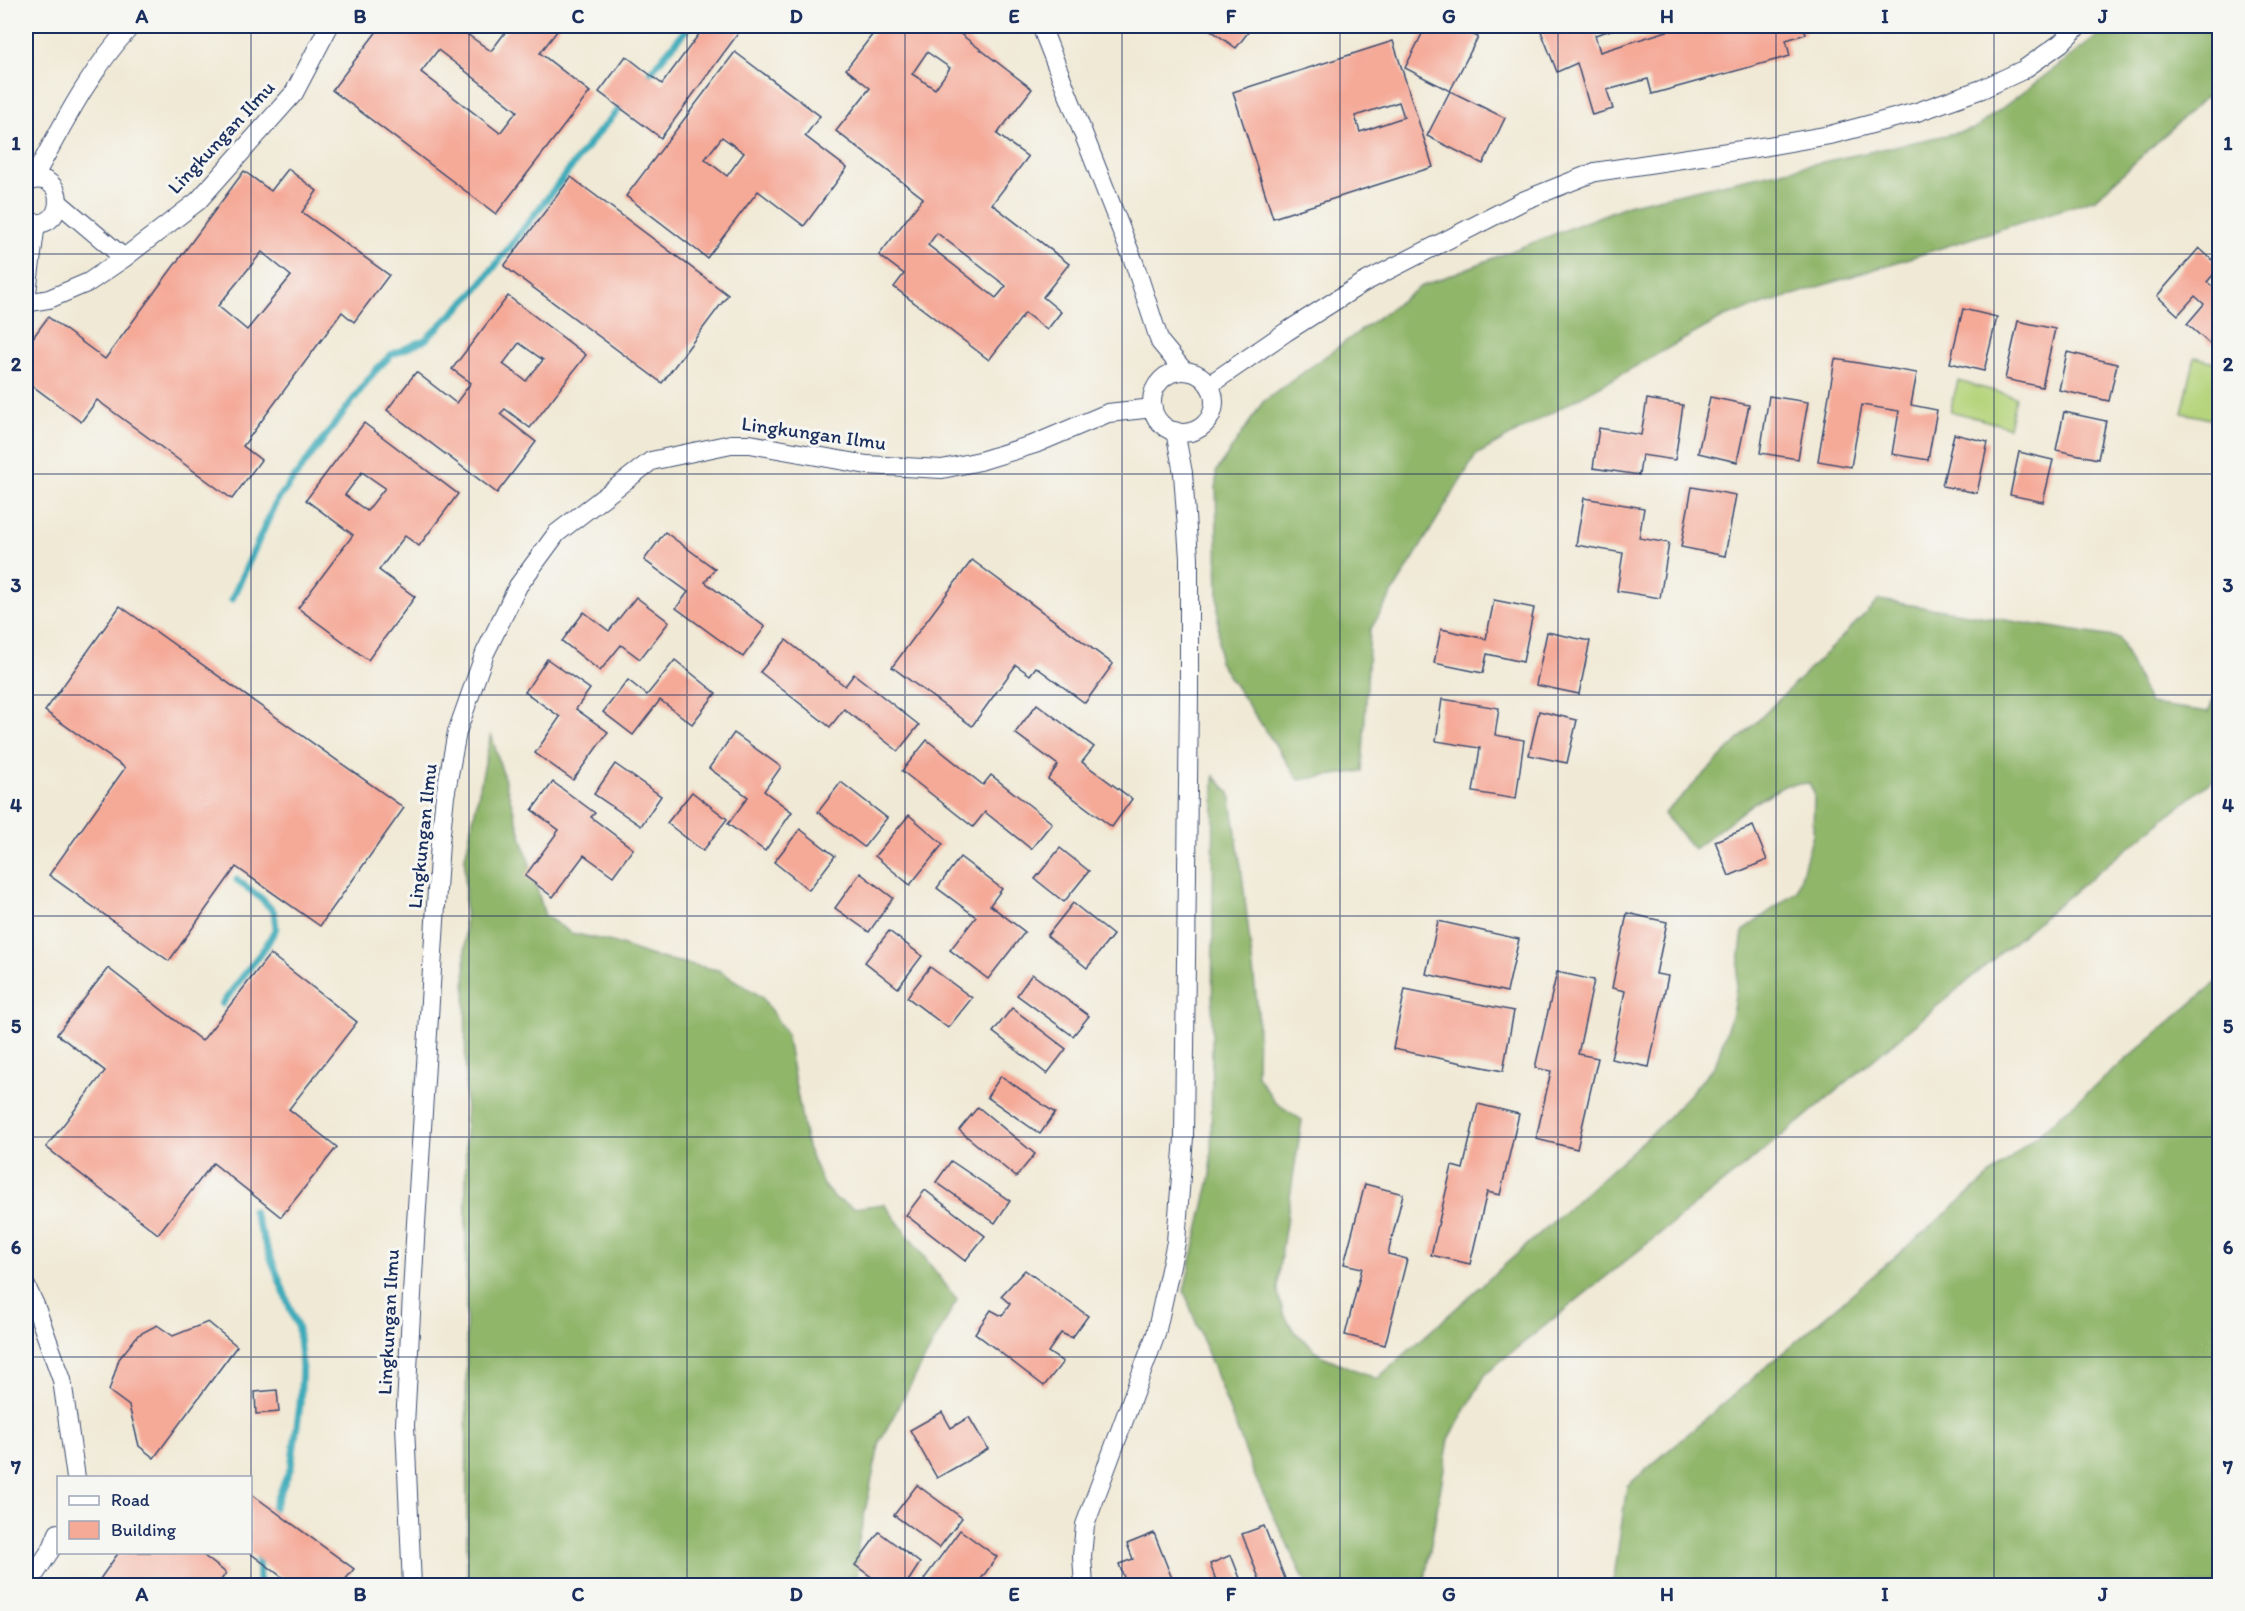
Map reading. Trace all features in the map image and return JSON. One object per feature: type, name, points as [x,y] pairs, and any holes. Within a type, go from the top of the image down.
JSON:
[{"type":"street","points":[[29,180],[115,43],[130,26]]},
{"type":"street","name":"Lingkungan Ilmu","points":[[26,302],[49,299],[89,282],[198,201],[294,93],[329,26]]},
{"type":"street","points":[[1041,26],[1135,265],[1160,342],[1184,371],[1201,377],[1209,385],[1213,395],[1214,405],[1211,416],[1195,430],[1185,433],[1174,431],[1160,423],[1153,408],[1154,390],[1159,382],[1166,376],[1184,371]]},
{"type":"street","points":[[1209,385],[1286,332],[1363,284],[1545,192],[1595,172],[1830,135],[1917,112],[1982,89],[2023,70],[2061,44],[2078,26]]},
{"type":"street","points":[[26,302],[31,222],[49,220],[59,203],[58,195],[51,184],[39,179],[29,180]]},
{"type":"street","points":[[59,203],[124,258]]},
{"type":"street","name":"Lingkungan Ilmu","points":[[412,1586],[405,1425],[429,1012],[445,796],[458,732],[485,653],[518,586],[557,533],[651,461],[741,444],[867,465],[942,469],[980,461],[1035,444],[1108,413],[1153,408]]},
{"type":"street","points":[[1084,1586],[1082,1556],[1085,1525],[1156,1334],[1176,1242],[1184,1126],[1190,682],[1189,558],[1183,473],[1174,431]]},
{"type":"street","points":[[26,1286],[62,1380],[76,1476]]},
{"type":"street","points":[[27,1586],[52,1548],[57,1536]]},
{"type":"green space","points":[[2111,26],[2219,26],[2219,85],[2095,199],[1724,317],[1476,455],[1370,630],[1362,771],[1299,780],[1219,662],[1216,472],[1263,402],[1420,287],[1631,204],[1974,129]]},
{"type":"green space","points":[[2195,357],[2219,363],[2219,402],[2215,420],[2182,413]]},
{"type":"green space","points":[[1958,381],[2016,397],[2009,427],[1950,411]]},
{"type":"green space","points":[[1879,600],[2119,638],[2150,704],[2209,712],[2219,680],[2219,775],[2084,883],[1799,1122],[1487,1372],[1449,1439],[1424,1585],[1307,1585],[1255,1477],[1184,1291],[1211,1175],[1214,776],[1230,793],[1242,874],[1258,1012],[1257,1076],[1275,1102],[1302,1120],[1279,1268],[1278,1292],[1283,1313],[1293,1330],[1322,1356],[1377,1379],[1659,1127],[1715,1066],[1733,1010],[1743,931],[1797,891],[1813,835],[1814,793],[1809,783],[1786,785],[1752,804],[1694,849],[1664,814]]},
{"type":"green space","points":[[491,734],[545,916],[571,933],[612,942],[655,957],[718,970],[762,997],[786,1033],[807,1147],[824,1186],[834,1198],[854,1208],[884,1204],[957,1300],[880,1441],[858,1544],[857,1585],[467,1586],[465,858]]},
{"type":"green space","points":[[2219,980],[2219,1585],[1613,1585],[1627,1486]]},
{"type":"building","points":[[381,26],[458,26],[491,51],[510,26],[561,26],[540,53],[590,92],[496,214],[332,90]],"holes":[[[438,50],[517,111],[500,133],[421,72]]]},
{"type":"building","points":[[705,26],[732,26],[740,31],[661,138],[599,92],[626,56],[662,84]]},
{"type":"building","points":[[879,26],[950,26],[1032,89],[997,134],[1028,157],[992,204],[1069,264],[1043,297],[1061,312],[1047,330],[1025,313],[989,360],[894,287],[904,274],[879,255],[923,198],[836,131],[870,88],[846,69]],"holes":[[[927,52],[950,68],[935,89],[912,74]],[[937,233],[1006,286],[996,298],[928,245]]]},
{"type":"building","points":[[1205,26],[1253,26],[1236,48]]},
{"type":"building","points":[[1426,26],[1454,26],[1478,37],[1450,91],[1405,68]]},
{"type":"building","points":[[1539,26],[1624,26],[1595,35],[1600,52],[1683,26],[1803,26],[1806,34],[1786,40],[1790,56],[1652,94],[1648,79],[1607,90],[1613,109],[1592,115],[1577,63],[1557,72]]},
{"type":"building","points":[[1393,41],[1433,167],[1273,218],[1233,92]],"holes":[[[1399,102],[1404,117],[1360,132],[1355,116]]]},
{"type":"building","points":[[735,52],[820,116],[805,136],[847,168],[804,226],[758,191],[707,258],[626,196]],"holes":[[[722,137],[744,153],[727,176],[705,159]]]},
{"type":"building","points":[[1450,91],[1505,118],[1483,164],[1427,136]]},
{"type":"building","points":[[288,169],[317,191],[302,212],[389,275],[354,322],[342,312],[243,446],[261,460],[232,499],[97,400],[81,422],[26,381],[26,347],[48,317],[105,359],[244,171],[271,191]],"holes":[[[262,252],[291,276],[247,330],[218,306]]]},
{"type":"building","points":[[571,177],[728,295],[662,383],[504,266]]},
{"type":"building","points":[[2199,248],[2220,267],[2207,282],[2218,291],[2220,289],[2220,335],[2211,345],[2187,324],[2204,304],[2195,296],[2178,315],[2157,296]]},
{"type":"building","points":[[508,296],[586,355],[530,428],[505,409],[500,414],[536,442],[497,493],[387,410],[416,372],[456,403],[471,383],[452,369]],"holes":[[[519,343],[543,360],[526,381],[503,364]]]},
{"type":"building","points":[[1963,309],[1997,317],[1984,371],[1950,363]]},
{"type":"building","points":[[2018,321],[2055,329],[2042,387],[2005,379]]},
{"type":"building","points":[[2067,352],[2117,364],[2109,401],[2059,390]]},
{"type":"building","points":[[1835,359],[1917,373],[1911,405],[1937,410],[1928,460],[1892,454],[1899,411],[1862,405],[1851,467],[1818,461]]},
{"type":"building","points":[[1769,396],[1808,402],[1798,459],[1760,453]]},
{"type":"building","points":[[1710,397],[1749,405],[1737,462],[1698,453]]},
{"type":"building","points":[[1647,399],[1683,405],[1675,460],[1642,455],[1639,475],[1593,468],[1599,428],[1641,435]]},
{"type":"building","points":[[2064,412],[2106,421],[2098,459],[2056,450]]},
{"type":"building","points":[[364,423],[458,494],[419,546],[405,536],[379,570],[415,597],[368,660],[298,608],[353,535],[306,500]],"holes":[[[362,472],[385,488],[367,511],[345,495]]]},
{"type":"building","points":[[1954,434],[1988,442],[1977,493],[1942,486]]},
{"type":"building","points":[[2019,452],[2053,460],[2043,502],[2010,495]]},
{"type":"building","points":[[1692,487],[1736,495],[1725,556],[1681,547]]},
{"type":"building","points":[[1584,498],[1644,508],[1639,538],[1669,543],[1660,598],[1617,591],[1623,553],[1576,545]]},
{"type":"building","points":[[665,532],[715,569],[705,582],[765,627],[743,657],[676,608],[688,592],[644,560]]},
{"type":"building","points":[[972,560],[1113,664],[1085,703],[1036,667],[1030,675],[1016,665],[972,726],[892,667]]},
{"type":"building","points":[[636,597],[669,622],[640,659],[621,645],[600,671],[562,641],[584,612],[609,631]]},
{"type":"building","points":[[1494,600],[1534,608],[1523,662],[1487,654],[1483,673],[1434,663],[1441,629],[1486,639]]},
{"type":"building","points":[[120,606],[404,808],[320,926],[236,867],[169,961],[49,875],[125,768],[45,711]]},
{"type":"building","points":[[1547,632],[1590,641],[1579,694],[1536,685]]},
{"type":"building","points":[[786,640],[845,686],[854,674],[919,725],[898,751],[844,709],[830,727],[760,672]]},
{"type":"building","points":[[547,659],[590,689],[576,709],[608,732],[573,780],[535,753],[560,717],[525,692]]},
{"type":"building","points":[[675,660],[716,693],[692,724],[660,700],[633,735],[603,712],[628,680],[647,695]]},
{"type":"building","points":[[1442,699],[1499,708],[1495,735],[1524,740],[1516,799],[1473,792],[1480,748],[1436,741]]},
{"type":"building","points":[[1037,704],[1094,747],[1082,762],[1132,799],[1112,827],[1048,779],[1058,765],[1015,733]]},
{"type":"building","points":[[1539,711],[1577,720],[1567,763],[1529,755]]},
{"type":"building","points":[[734,733],[781,767],[764,791],[792,812],[765,851],[728,824],[748,797],[709,768]]},
{"type":"building","points":[[927,740],[983,785],[991,775],[1052,823],[1031,849],[985,812],[973,827],[902,771]]},
{"type":"building","points":[[615,764],[661,796],[641,826],[594,794]]},
{"type":"building","points":[[553,782],[595,813],[591,817],[633,849],[613,876],[584,855],[553,897],[525,876],[559,830],[532,810]]},
{"type":"building","points":[[841,782],[887,818],[864,847],[818,812]]},
{"type":"building","points":[[692,792],[727,819],[703,851],[667,823]]},
{"type":"building","points":[[909,815],[943,844],[910,885],[875,856]]},
{"type":"building","points":[[1753,826],[1767,860],[1729,876],[1715,841]]},
{"type":"building","points":[[800,829],[835,856],[809,890],[774,862]]},
{"type":"building","points":[[1060,848],[1089,871],[1064,902],[1035,879]]},
{"type":"building","points":[[960,857],[1002,889],[990,905],[1025,932],[988,979],[950,950],[976,917],[937,888]]},
{"type":"building","points":[[860,873],[893,898],[869,932],[835,908]]},
{"type":"building","points":[[1073,903],[1113,935],[1087,968],[1047,936]]},
{"type":"building","points":[[1627,913],[1667,922],[1656,974],[1668,976],[1649,1067],[1611,1059],[1625,991],[1612,988]]},
{"type":"building","points":[[1438,921],[1519,939],[1507,992],[1426,974]]},
{"type":"building","points":[[889,931],[922,956],[898,988],[865,962]]},
{"type":"building","points":[[270,954],[357,1022],[289,1109],[337,1147],[281,1217],[213,1163],[158,1234],[46,1147],[105,1071],[57,1034],[108,968],[202,1041]]},
{"type":"building","points":[[930,967],[972,998],[948,1028],[907,997]]},
{"type":"building","points":[[1557,972],[1594,980],[1578,1054],[1598,1058],[1577,1149],[1536,1139],[1551,1071],[1535,1068]]},
{"type":"building","points":[[1032,974],[1089,1016],[1073,1036],[1017,995]]},
{"type":"building","points":[[1405,989],[1514,1011],[1503,1071],[1393,1049]]},
{"type":"building","points":[[1012,1008],[1066,1049],[1047,1074],[993,1032]]},
{"type":"building","points":[[1001,1076],[1055,1113],[1040,1134],[987,1097]]},
{"type":"building","points":[[1478,1104],[1519,1114],[1500,1195],[1487,1192],[1470,1264],[1431,1255],[1452,1166],[1463,1169]]},
{"type":"building","points":[[978,1107],[1035,1154],[1016,1177],[959,1130]]},
{"type":"building","points":[[951,1161],[1010,1201],[995,1223],[936,1182]]},
{"type":"building","points":[[1365,1184],[1403,1194],[1388,1254],[1407,1259],[1385,1345],[1345,1335],[1362,1268],[1344,1264]]},
{"type":"building","points":[[925,1190],[985,1236],[965,1261],[906,1215]]},
{"type":"building","points":[[1025,1270],[1088,1316],[1072,1338],[1061,1333],[1048,1352],[1063,1362],[1044,1386],[975,1333],[991,1310],[1002,1316],[1010,1304],[1001,1296]]},
{"type":"building","points":[[208,1322],[237,1346],[154,1458],[139,1446],[129,1406],[109,1391],[119,1359],[138,1335],[157,1325],[173,1336]]},
{"type":"building","points":[[277,1390],[279,1412],[256,1414],[255,1392]]},
{"type":"building","points":[[942,1412],[951,1428],[969,1417],[988,1449],[937,1478],[910,1430]]},
{"type":"building","points":[[917,1485],[962,1518],[939,1548],[894,1515]]},
{"type":"building","points":[[252,1494],[354,1569],[340,1586],[294,1586],[251,1554]]},
{"type":"building","points":[[1264,1526],[1288,1586],[1262,1586],[1242,1534]]},
{"type":"building","points":[[960,1530],[997,1557],[976,1586],[933,1586],[924,1579]]},
{"type":"building","points":[[879,1532],[920,1563],[907,1583],[910,1586],[884,1586],[855,1565]]},
{"type":"building","points":[[1154,1533],[1175,1586],[1127,1586],[1119,1564],[1133,1559],[1127,1544]]},
{"type":"building","points":[[118,1554],[202,1554],[226,1573],[217,1586],[95,1586]]},
{"type":"building","points":[[1231,1555],[1243,1586],[1218,1586],[1210,1564]]},
{"type":"waterway","points":[[643,81],[689,26]]},
{"type":"waterway","points":[[232,599],[276,502],[374,372],[391,355],[425,340],[474,293],[593,139],[626,101]]},
{"type":"waterway","points":[[222,1004],[266,946],[276,928],[274,912],[262,899],[237,880]]},
{"type":"waterway","points":[[253,1211],[298,1329],[302,1367],[300,1405],[291,1467],[270,1516]]},
{"type":"waterway","points":[[258,1551],[259,1579],[262,1586]]}]
